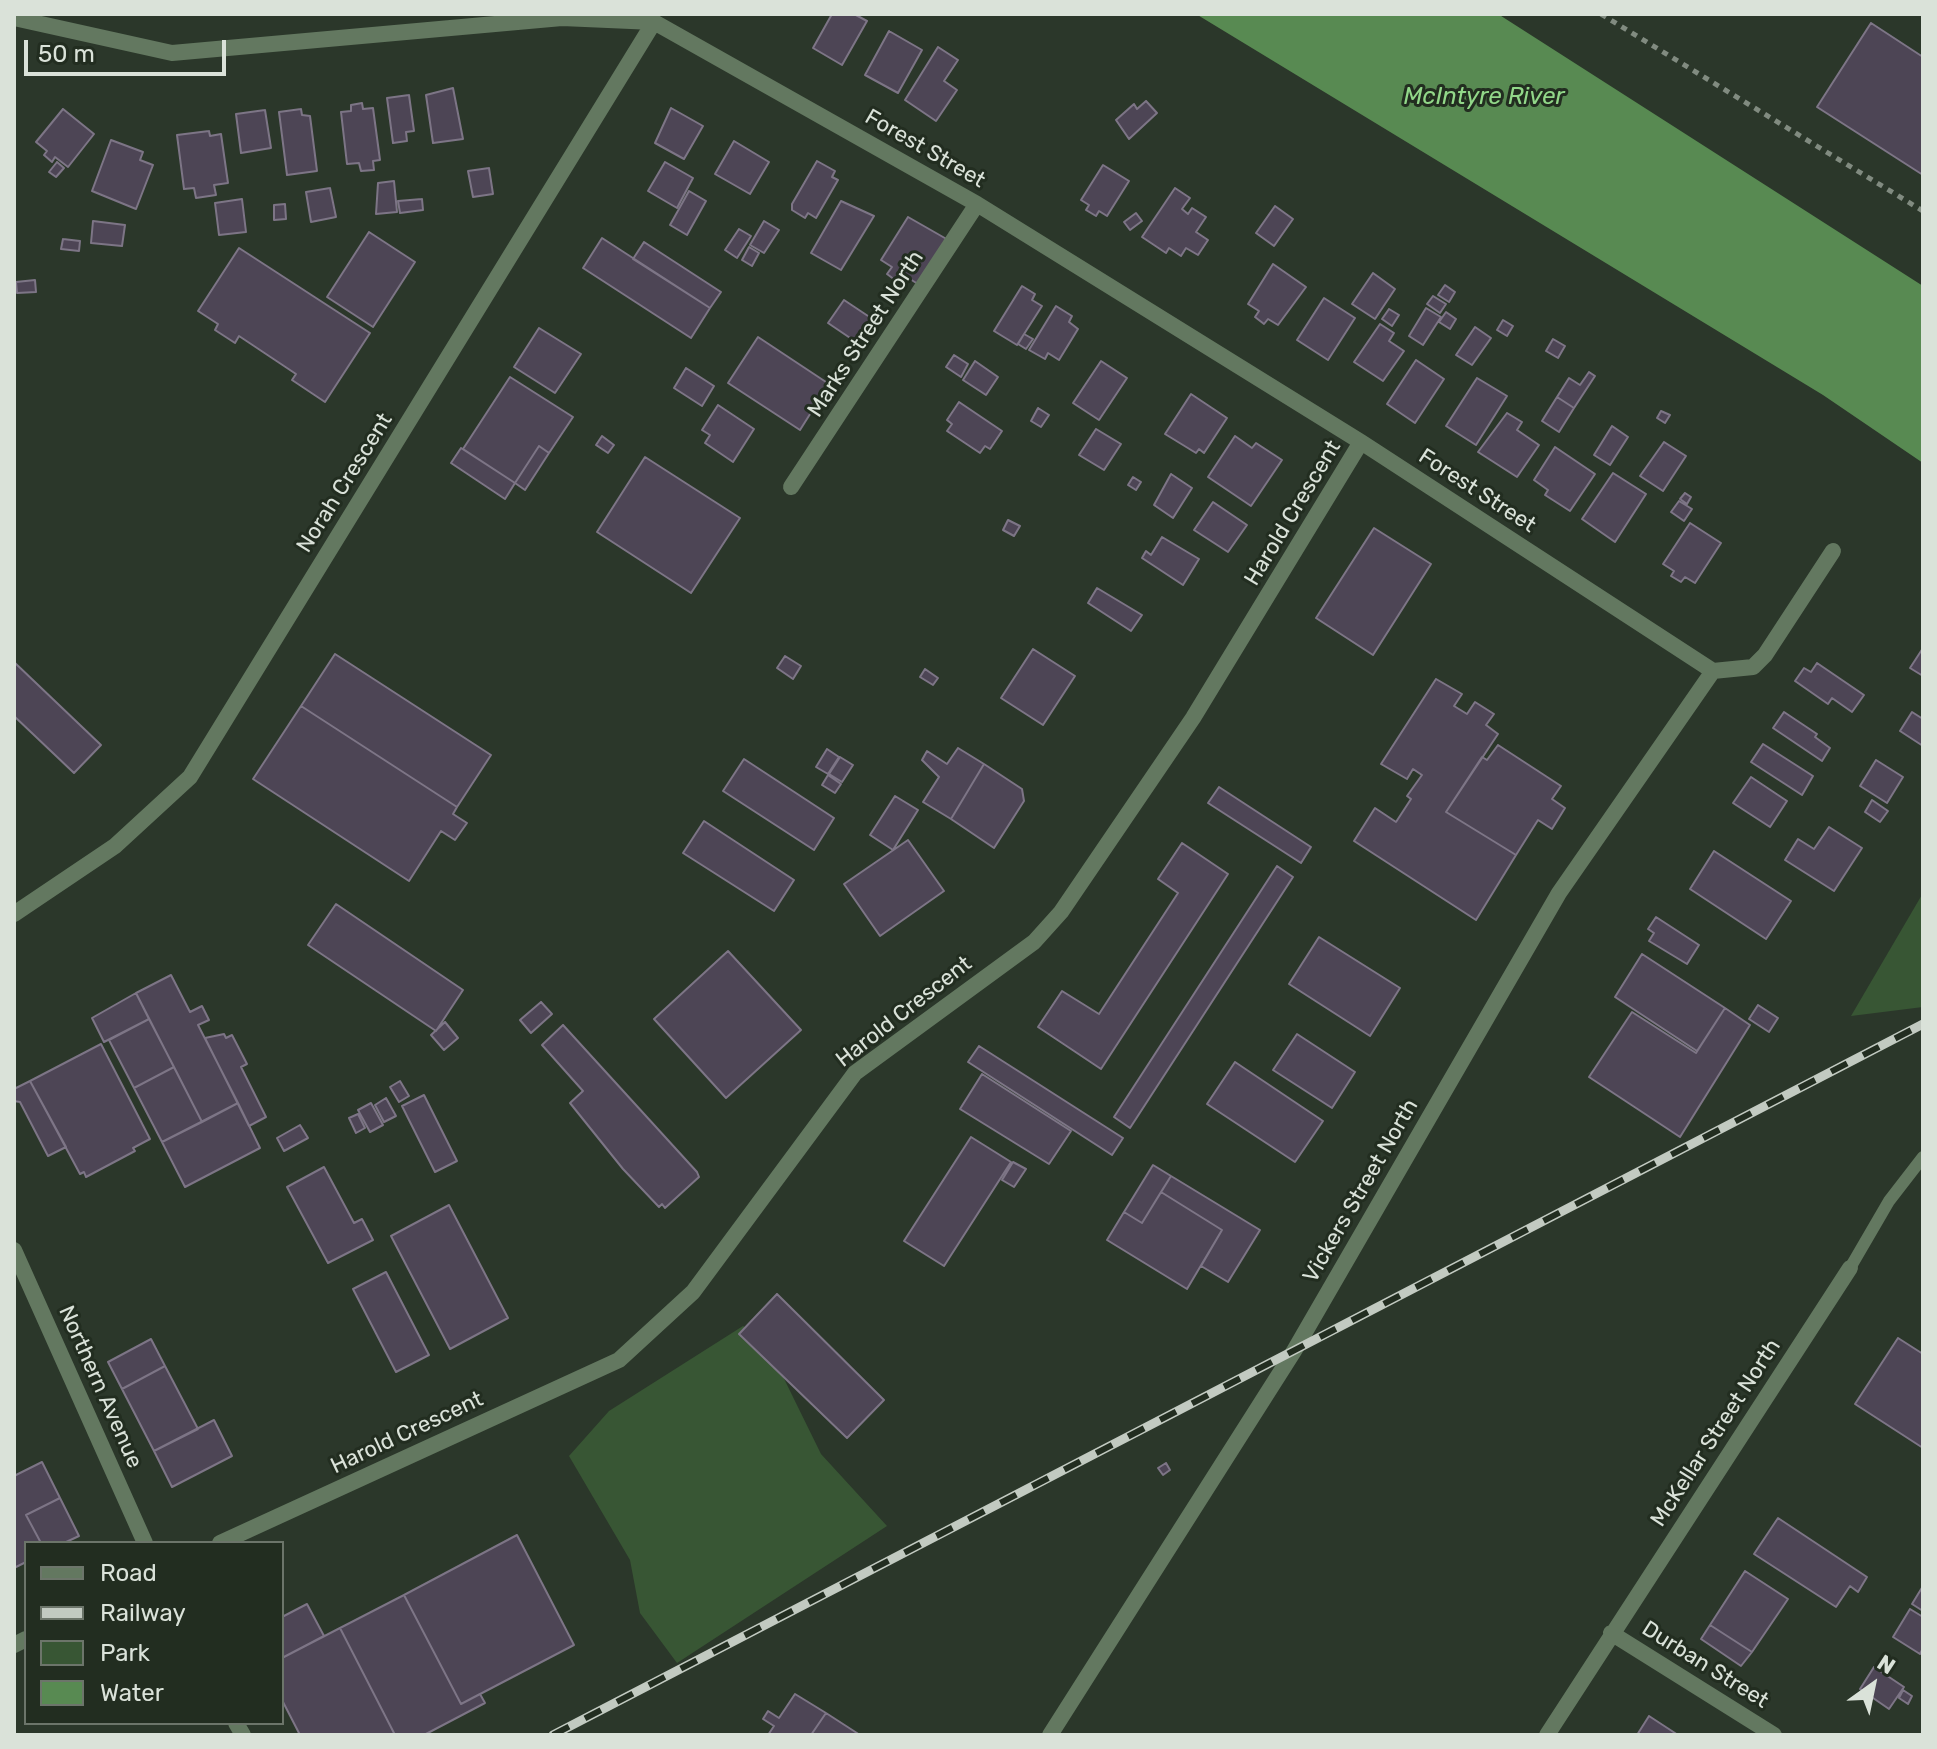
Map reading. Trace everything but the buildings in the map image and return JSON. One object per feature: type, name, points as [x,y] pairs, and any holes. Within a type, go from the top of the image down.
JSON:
[{"type":"street","name":"Forest Street","points":[[14,18],[172,53],[562,18],[654,22],[977,204],[1361,442],[1713,671]]},
{"type":"street","name":"Norah Crescent","points":[[14,914],[115,846],[190,777],[654,22]]},
{"type":"street","name":"Marks Street North","points":[[791,487],[977,204]]},
{"type":"street","name":"Harold Crescent","points":[[224,1541],[619,1360],[693,1292],[855,1073],[1034,942],[1061,912],[1193,718],[1361,442]]},
{"type":"street","points":[[1713,671],[1753,667],[1765,655],[1833,551]]},
{"type":"street","name":"Vickers Street North","points":[[1050,1735],[1294,1351],[1559,893],[1713,671]]},
{"type":"street","name":"Northern Avenue","points":[[14,1250],[144,1541]]},
{"type":"street","name":"McKellar Street North","points":[[1547,1735],[1850,1268]]},
{"type":"street","name":"Durban Street","points":[[1611,1633],[1774,1735]]},
{"type":"lane","name":"McKellar Street North","points":[[1850,1268],[1889,1201],[1923,1157]]},
{"type":"path","points":[[1601,14],[1923,211]]},
{"type":"green space","points":[[1923,893],[1923,1007],[1851,1016]]},
{"type":"green space","points":[[743,1326],[764,1338],[821,1454],[887,1526],[677,1663],[640,1613],[630,1560],[569,1456],[609,1411]]},
{"type":"water","name":"McIntyre River","points":[[1196,14],[1498,14],[1923,286],[1923,463],[1823,395]]},
{"type":"railway","points":[[553,1735],[1923,1024]]}]
